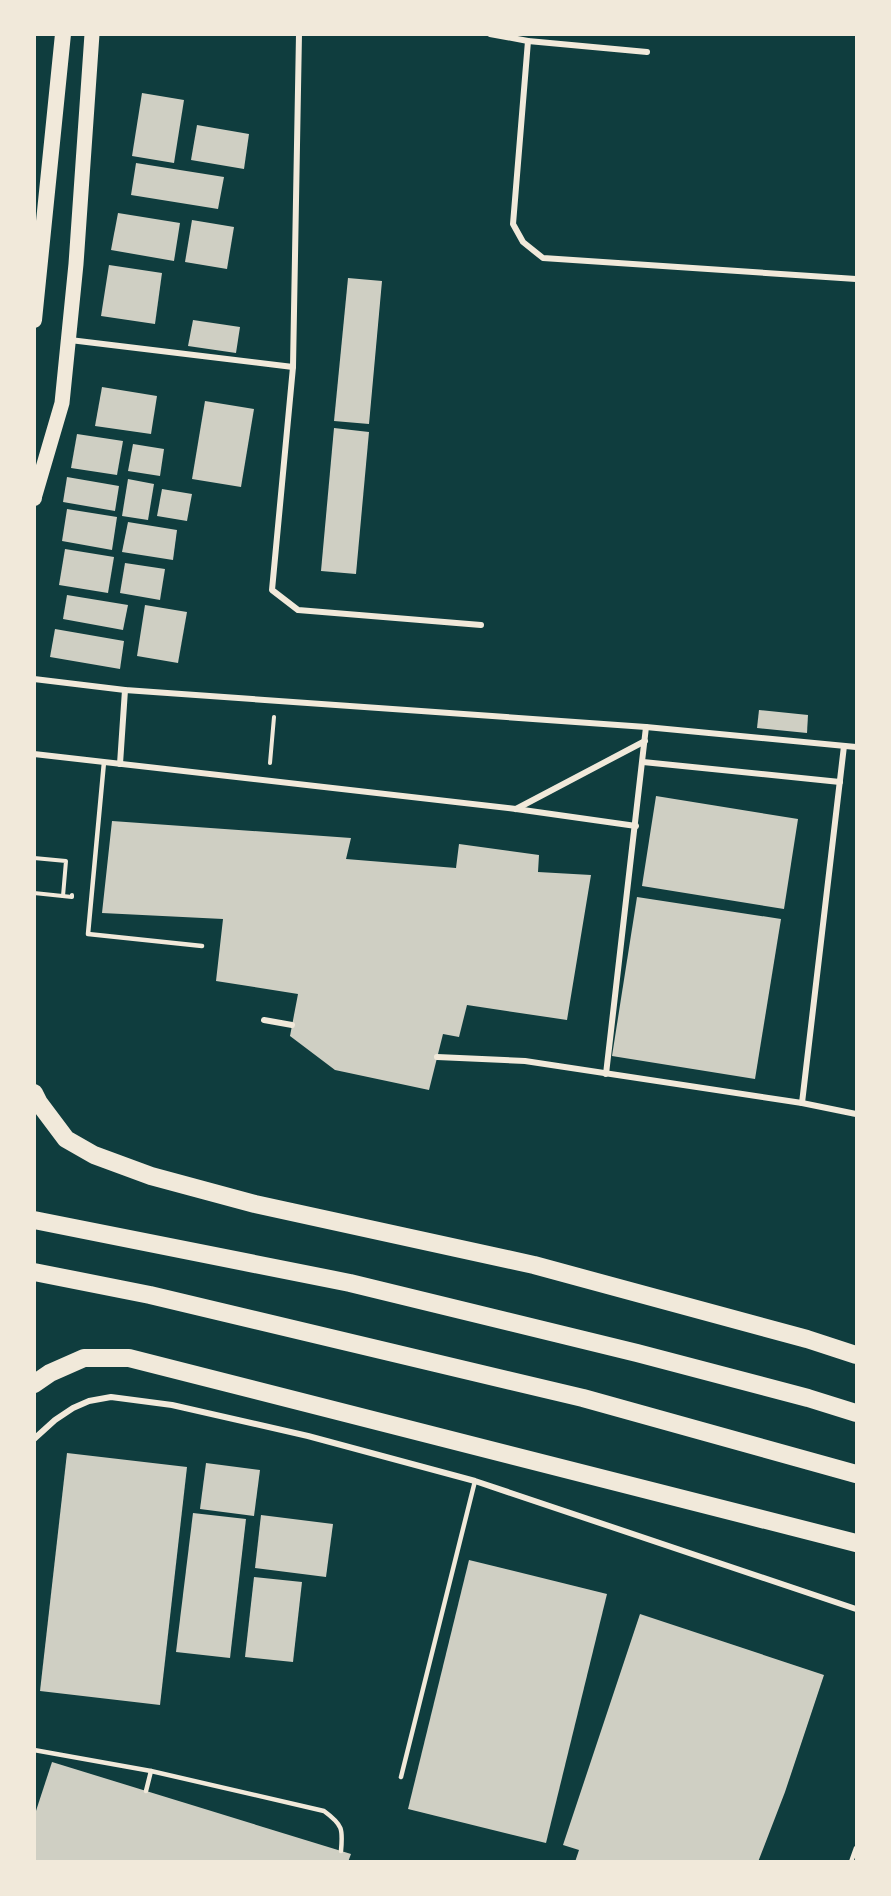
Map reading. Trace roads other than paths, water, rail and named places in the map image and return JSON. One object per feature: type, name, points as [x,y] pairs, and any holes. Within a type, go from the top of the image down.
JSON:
[{"type":"highway","points":[[34,320],[63,34]]},
{"type":"highway","points":[[34,1093],[66,1138],[94,1155],[151,1176],[255,1203],[534,1265],[807,1339],[856,1355]]},
{"type":"highway","points":[[34,1220],[350,1283],[637,1353],[856,1413]]},
{"type":"highway","points":[[34,1272],[150,1295],[583,1398],[856,1474]]},
{"type":"highway","points":[[34,1384],[50,1373],[84,1358],[129,1358],[856,1543]]},
{"type":"main road","points":[[35,495],[62,403],[76,264],[92,34]]},
{"type":"street","points":[[299,34],[293,367],[272,590],[298,610],[481,626]]},
{"type":"street","points":[[490,34],[647,52]]},
{"type":"street","points":[[528,40],[513,224],[522,243],[543,258],[856,279]]},
{"type":"street","points":[[68,340],[293,367]]},
{"type":"street","points":[[34,679],[125,690],[646,727],[856,747]]},
{"type":"street","points":[[120,764],[125,690]]},
{"type":"street","points":[[606,1074],[646,727]]},
{"type":"street","points":[[516,809],[645,741]]},
{"type":"street","points":[[802,1102],[844,746]]},
{"type":"street","points":[[34,754],[516,809],[636,826]]},
{"type":"street","points":[[643,762],[840,782]]},
{"type":"street","points":[[264,1020],[292,1025]]},
{"type":"street","points":[[437,1057],[525,1061],[802,1102],[856,1114]]},
{"type":"street","points":[[34,1439],[55,1420],[73,1408],[89,1401],[111,1397],[134,1399],[241,1420],[475,1481],[856,1610]]},
{"type":"lane","points":[[104,762],[88,934],[202,946]]},
{"type":"lane","points":[[401,1777],[475,1481]]},
{"type":"lane","points":[[34,1750],[152,1771],[324,1811],[338,1820],[342,1834],[341,1851]]},
{"type":"lane","points":[[146,1791],[152,1771]]},
{"type":"lane","points":[[851,1862],[856,1848]]}]
